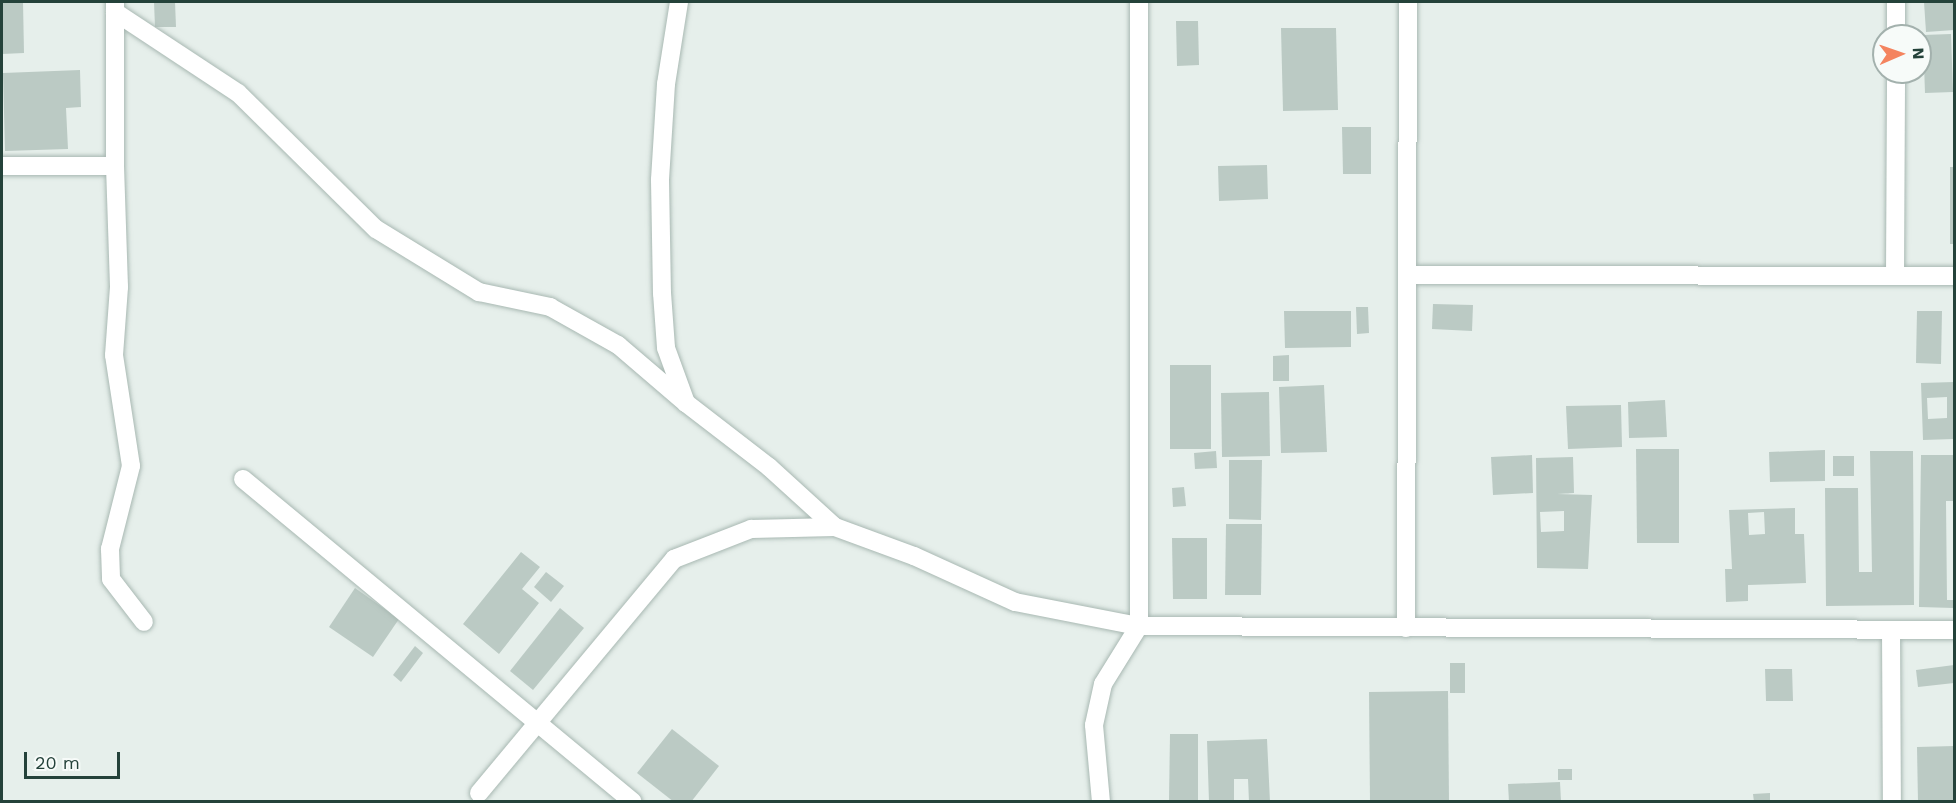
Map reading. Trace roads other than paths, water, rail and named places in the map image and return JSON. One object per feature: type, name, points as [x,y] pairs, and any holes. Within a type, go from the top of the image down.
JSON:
[{"type":"street","points":[[679,2],[666,84],[660,180],[662,293],[666,348],[686,403]]},
{"type":"street","points":[[1101,801],[1094,725],[1103,684],[1138,626],[1139,2]]},
{"type":"street","points":[[1406,628],[1408,2]]},
{"type":"street","points":[[1896,2],[1896,24]]},
{"type":"street","points":[[115,7],[238,93],[376,230],[480,292],[550,307],[618,345],[686,403],[769,467],[835,527]]},
{"type":"street","points":[[115,7],[118,287],[114,355],[131,466],[110,549],[111,579],[144,622]]},
{"type":"street","points":[[1895,276],[1896,84]]},
{"type":"street","points":[[2,166],[115,166]]},
{"type":"street","points":[[1407,275],[1954,276]]},
{"type":"street","points":[[243,479],[633,801]]},
{"type":"street","points":[[479,793],[674,559],[751,529],[835,527],[914,556],[1015,602],[1138,626],[1954,630]]},
{"type":"street","points":[[1891,630],[1892,801]]}]
